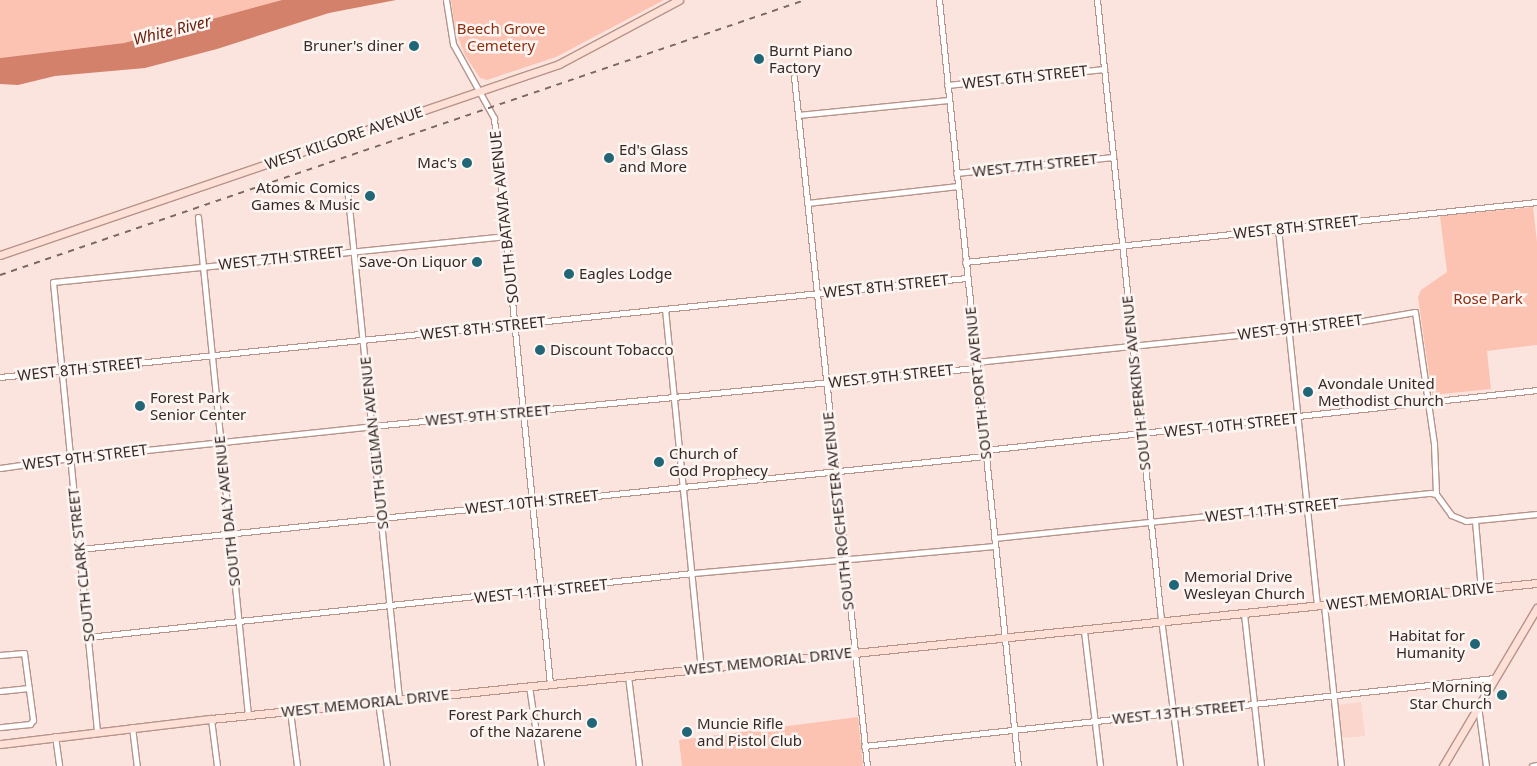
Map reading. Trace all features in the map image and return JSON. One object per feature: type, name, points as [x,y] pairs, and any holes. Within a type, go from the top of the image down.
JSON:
[{"type":"main road","name":"WEST KILGORE AVENUE","points":[[0,255],[559,64],[678,0]]},
{"type":"main road","name":"WEST MEMORIAL DRIVE","points":[[0,744],[132,727],[399,699],[853,652],[1084,631],[1537,583]]},
{"type":"main road","points":[[1443,766],[1478,703],[1537,608]]},
{"type":"street","points":[[446,0],[447,16],[458,57],[479,92]]},
{"type":"street","name":"SOUTH PORT AVENUE","points":[[939,0],[946,85],[1018,766]]},
{"type":"street","name":"SOUTH PERKINS AVENUE","points":[[1097,0],[1151,522],[1180,766]]},
{"type":"street","name":"WEST 6TH STREET","points":[[946,85],[1104,68]]},
{"type":"street","name":"SOUTH ROCHESTER AVENUE","points":[[794,77],[866,766]]},
{"type":"street","name":"SOUTH BATAVIA AVENUE","points":[[479,92],[490,108],[507,236],[550,684]]},
{"type":"street","name":"WEST 6TH STREET","points":[[798,115],[948,100]]},
{"type":"street","name":"WEST 7TH STREET","points":[[956,173],[1113,157]]},
{"type":"street","name":"WEST 7TH STREET","points":[[807,203],[958,186]]},
{"type":"street","name":"SOUTH GILMAN AVENUE","points":[[347,187],[399,699]]},
{"type":"street","name":"WEST 8TH STREET","points":[[966,262],[1278,228],[1537,203]]},
{"type":"street","name":"SOUTH DALY AVENUE","points":[[198,217],[248,715]]},
{"type":"street","points":[[1278,228],[1307,506],[1334,696],[1341,766]]},
{"type":"street","name":"WEST 7TH STREET","points":[[55,281],[507,236]]},
{"type":"street","name":"WEST 8TH STREET","points":[[0,377],[966,278]]},
{"type":"street","name":"SOUTH CLARK STREET","points":[[55,281],[70,458],[98,731]]},
{"type":"street","points":[[665,309],[693,573],[701,668]]},
{"type":"street","name":"WEST 9TH STREET","points":[[0,468],[70,458],[372,426],[825,383],[1289,329],[1415,312],[1428,401]]},
{"type":"street","name":"WEST 10TH STREET","points":[[985,450],[1298,418],[1428,401],[1537,390]]},
{"type":"street","points":[[1428,401],[1436,494],[1451,515],[1475,521],[1537,514]]},
{"type":"street","name":"WEST 10TH STREET","points":[[80,548],[985,456]]},
{"type":"street","name":"WEST 11TH STREET","points":[[994,538],[1436,494]]},
{"type":"street","points":[[1475,521],[1481,589]]},
{"type":"street","name":"WEST 11TH STREET","points":[[88,637],[390,607],[693,573],[995,546]]},
{"type":"street","points":[[1244,614],[1261,766]]},
{"type":"street","points":[[1084,631],[1100,766]]},
{"type":"street","points":[[0,655],[24,653],[33,722],[0,727]]},
{"type":"street","points":[[628,676],[639,766]]},
{"type":"street","name":"WEST 13TH STREET","points":[[864,746],[1494,678]]},
{"type":"street","points":[[529,686],[541,766]]},
{"type":"street","points":[[0,691],[29,688]]},
{"type":"street","points":[[378,702],[386,766]]},
{"type":"street","points":[[1478,703],[1486,766]]},
{"type":"street","points":[[290,711],[297,766]]},
{"type":"street","points":[[212,719],[217,766]]},
{"type":"street","points":[[132,727],[137,766]]},
{"type":"street","points":[[55,736],[59,766]]},
{"type":"street","points":[[1532,766],[1537,766]]},
{"type":"shaded area","points":[[1361,702],[1365,736],[1342,738],[1338,705]]},
{"type":"green space","points":[[0,0],[282,0],[124,43],[0,58]]},
{"type":"green space","name":"Beech Grove Cemetery","points":[[451,0],[664,0],[556,57],[487,80],[480,78],[465,55],[455,29]]},
{"type":"green space","name":"Rose Park","points":[[1533,207],[1537,242],[1537,345],[1487,351],[1491,389],[1432,395],[1418,297],[1421,290],[1447,272],[1440,216]]},
{"type":"green space","points":[[858,717],[863,766],[682,766],[679,740]]},
{"type":"water","name":"White River","points":[[282,0],[396,0],[329,13],[217,49],[145,68],[55,76],[18,85],[0,84],[0,58],[124,43]]},
{"type":"railway","points":[[0,275],[805,0]]},
{"type":"place","name":"Bruner's diner","points":[[414,46]]},
{"type":"place","name":"Burnt Piano Factory","points":[[759,59]]},
{"type":"place","name":"Ed's Glass and More","points":[[609,158]]},
{"type":"place","name":"Mac's","points":[[467,163]]},
{"type":"place","name":"Atomic Comics Games & Music","points":[[370,196]]},
{"type":"place","name":"Save-On Liquor","points":[[477,262]]},
{"type":"place","name":"Eagles Lodge","points":[[569,274]]},
{"type":"place","name":"Discount Tobacco","points":[[540,350]]},
{"type":"place","name":"Avondale United Methodist Church","points":[[1308,392]]},
{"type":"place","name":"Forest Park Senior Center","points":[[140,406]]},
{"type":"place","name":"Church of God Prophecy","points":[[659,462]]},
{"type":"place","name":"Memorial Drive Wesleyan Church","points":[[1174,585]]},
{"type":"place","name":"Habitat for Humanity","points":[[1475,644]]},
{"type":"place","name":"Morning Star Church","points":[[1502,695]]},
{"type":"place","name":"Forest Park Church of the Nazarene","points":[[592,723]]},
{"type":"place","name":"Muncie Rifle and Pistol Club","points":[[687,732]]}]
